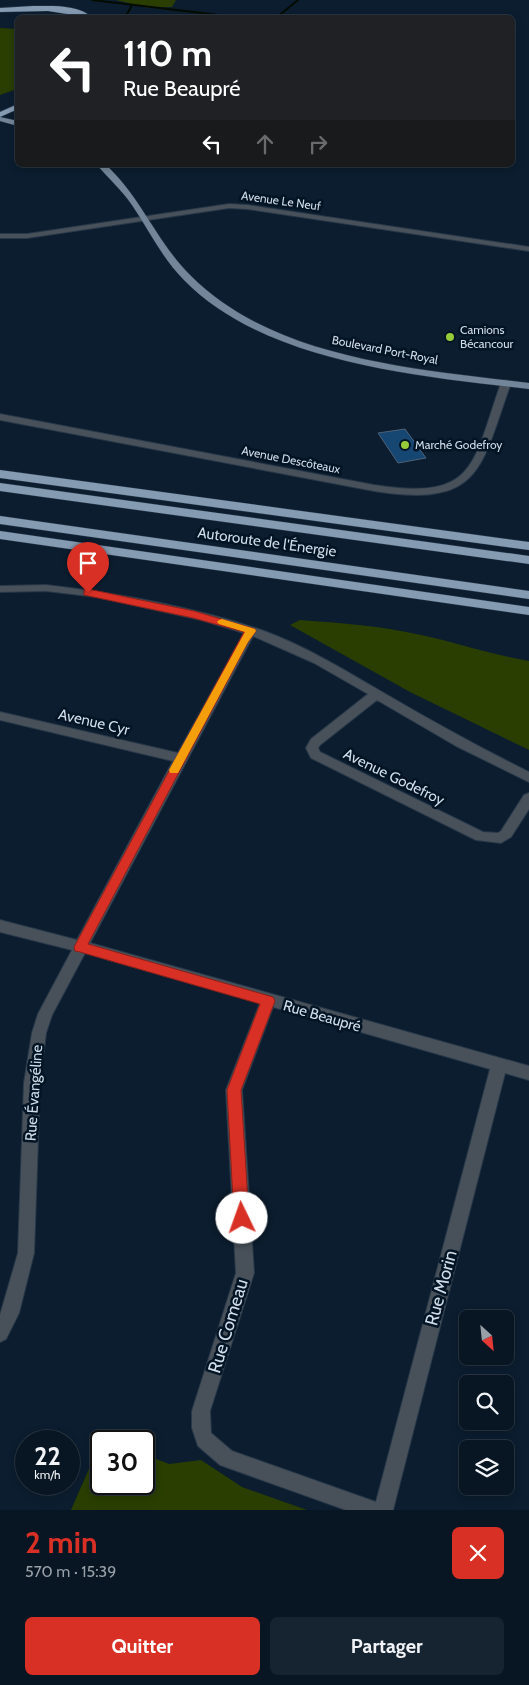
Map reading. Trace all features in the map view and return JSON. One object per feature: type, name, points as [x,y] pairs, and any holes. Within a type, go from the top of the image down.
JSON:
[{"type":"highway","points":[[0,10],[76,11],[87,15]]},
{"type":"highway","points":[[0,117],[15,108]]},
{"type":"highway","points":[[0,464],[96,487]]},
{"type":"highway","points":[[0,474],[529,546]]},
{"type":"highway","name":"Autoroute de l'Énergie","points":[[0,487],[529,560]]},
{"type":"highway","name":"Autoroute de l'Énergie","points":[[0,520],[529,595]]},
{"type":"highway","points":[[380,526],[529,537]]},
{"type":"highway","points":[[0,535],[529,611]]},
{"type":"highway","points":[[0,543],[148,557]]},
{"type":"highway","points":[[423,596],[529,622]]},
{"type":"main road","points":[[0,117],[15,123]]},
{"type":"main road","name":"Boulevard Port-Royal","points":[[103,167],[126,189],[173,260],[190,280],[220,304],[252,323],[302,344],[345,357],[398,368],[529,386]]},
{"type":"street","name":"Avenue Le Neuf","points":[[0,236],[27,236],[229,206],[247,207],[529,249]]},
{"type":"street","name":"Avenue Descôteaux","points":[[0,412],[4,418],[364,486],[393,491],[418,492],[452,485],[467,476],[473,469],[506,383]]},
{"type":"street","points":[[0,589],[46,588],[97,594],[194,614],[251,631],[307,654],[460,743],[529,777]]},
{"type":"street","name":"Rue Évangéline","points":[[0,1333],[10,1313],[26,1253],[32,1083],[39,1033],[51,1002],[80,947],[244,640],[251,631]]},
{"type":"street","name":"Avenue Godefroy","points":[[376,694],[315,742],[312,748],[315,755],[481,837],[501,838],[506,834],[529,798]]},
{"type":"street","name":"Avenue Cyr","points":[[0,716],[181,758]]},
{"type":"street","name":"Rue Beaupré","points":[[0,926],[529,1074]]},
{"type":"street","name":"Rue Comeau","points":[[268,1001],[234,1090],[245,1273],[201,1411],[200,1432],[208,1446],[227,1458],[373,1510]]},
{"type":"street","name":"Rue Morin","points":[[383,1510],[499,1065]]},
{"type":"green space","points":[[116,0],[176,0],[172,7],[148,8]]},
{"type":"green space","points":[[0,28],[15,29],[15,90],[0,95]]},
{"type":"green space","points":[[300,620],[391,629],[529,661],[529,750],[410,692],[290,625]]},
{"type":"green space","points":[[155,1458],[169,1464],[201,1460],[242,1487],[307,1510],[71,1510],[78,1495],[80,1495],[80,1489],[90,1466],[90,1495],[155,1495]]},
{"type":"building","name":"Marché Godefroy","points":[[405,429],[426,458],[398,463],[378,433]]},
{"type":"waterway","points":[[92,0],[219,15]]},
{"type":"waterway","points":[[280,15],[298,0]]},
{"type":"waterway","points":[[127,15],[132,5]]},
{"type":"slow traffic","points":[[174,770],[244,640],[251,631],[222,622]]},
{"type":"place","name":"Camions Bécancour","points":[[450,337]]},
{"type":"place","name":"Marché Godefroy","points":[[405,445]]},
{"type":"route","points":[[88,593],[194,614],[251,631],[244,640],[80,947],[268,1001],[234,1090],[242,1218]]}]
